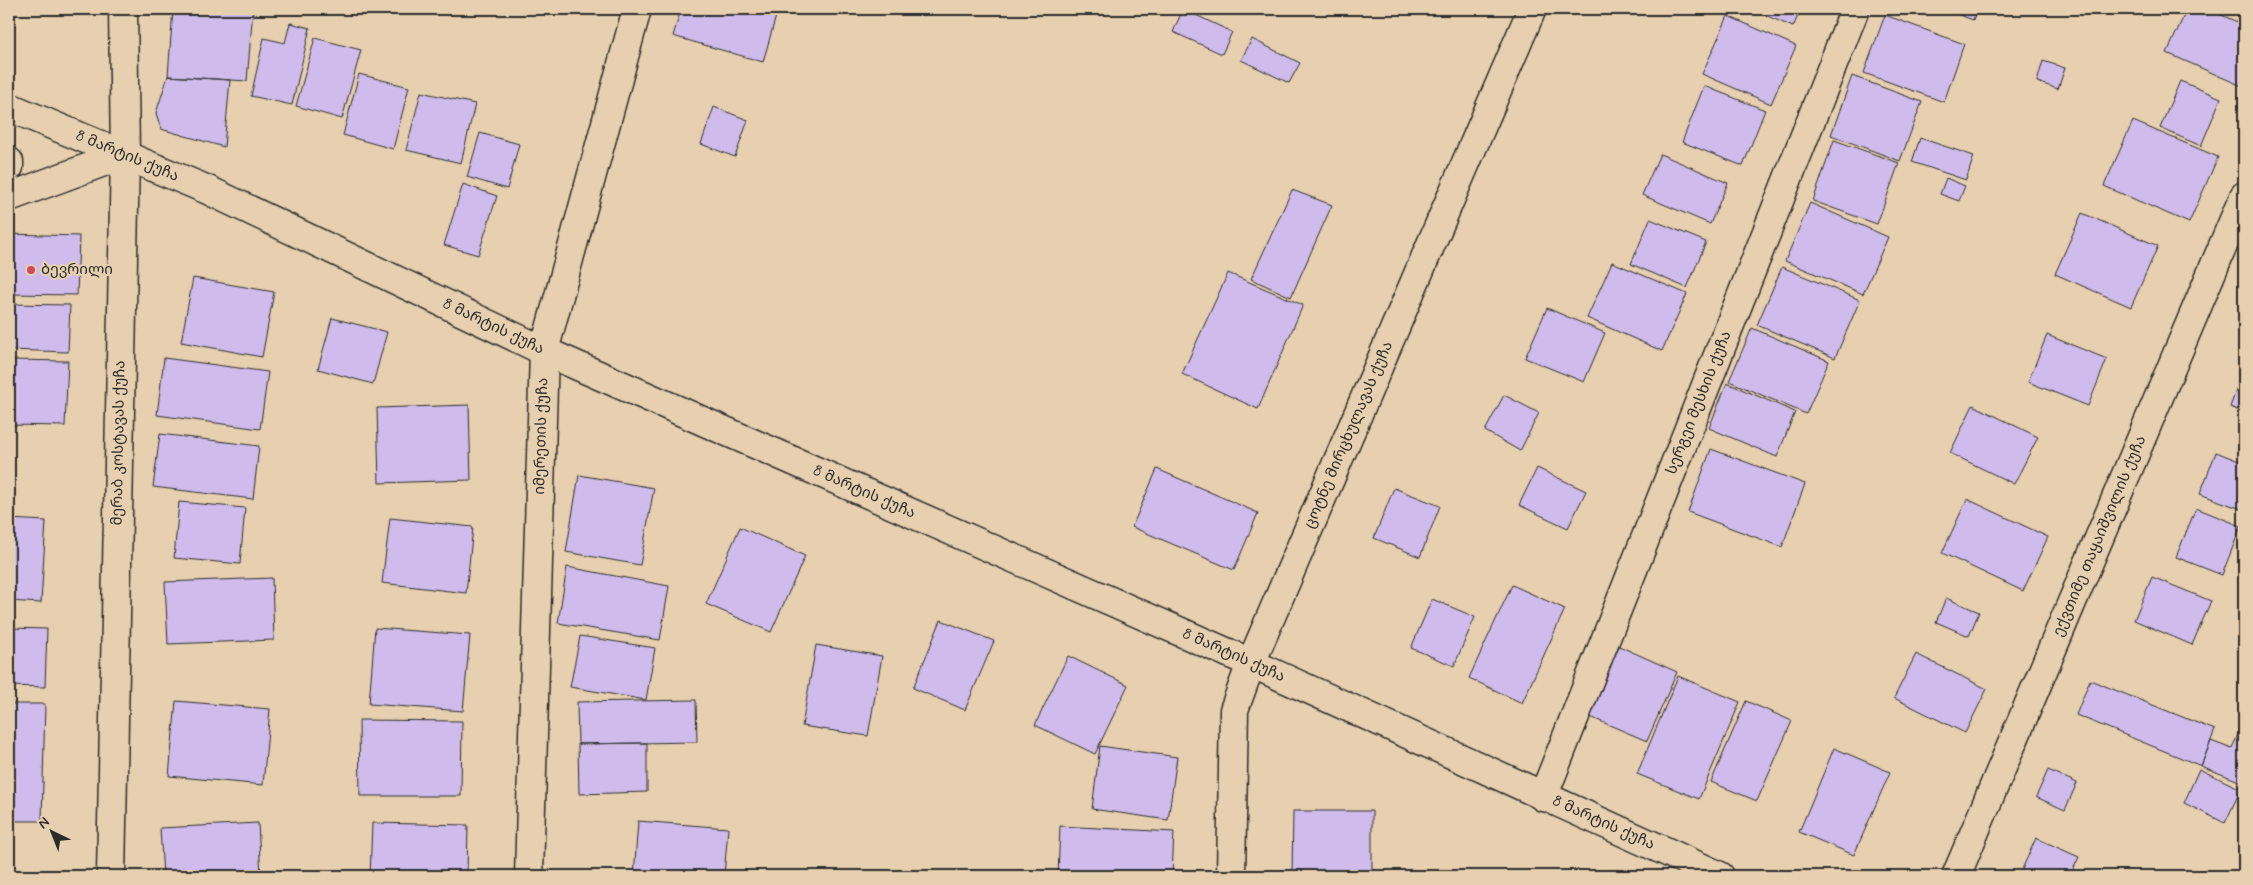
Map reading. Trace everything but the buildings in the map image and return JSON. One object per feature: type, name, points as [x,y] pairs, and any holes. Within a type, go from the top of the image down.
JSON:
[{"type":"main road","name":"მერაბ კოსტავას ქუჩა","points":[[111,876],[125,154],[123,9]]},
{"type":"main road","name":"იმერეთის ქუჩა","points":[[529,876],[544,352],[637,9]]},
{"type":"main road","name":"ცოტნე მირცხულავას ქუჩა","points":[[1231,876],[1234,710],[1251,663],[1532,9]]},
{"type":"main road","name":"სერგეი მესხის ქუჩა","points":[[1542,797],[1854,9]]},
{"type":"main road","name":"8 მარტის ქუჩა","points":[[9,107],[208,190],[544,352],[1251,663],[1542,797],[1720,876]]},
{"type":"main road","points":[[9,197],[125,154]]},
{"type":"main road","points":[[9,162],[9,167]]},
{"type":"main road","name":"ექვთიმე თაყაიშვილის ქუჩა","points":[[1956,876],[2244,196]]},
{"type":"place","name":"ბევრილი","points":[[31,270]]}]
